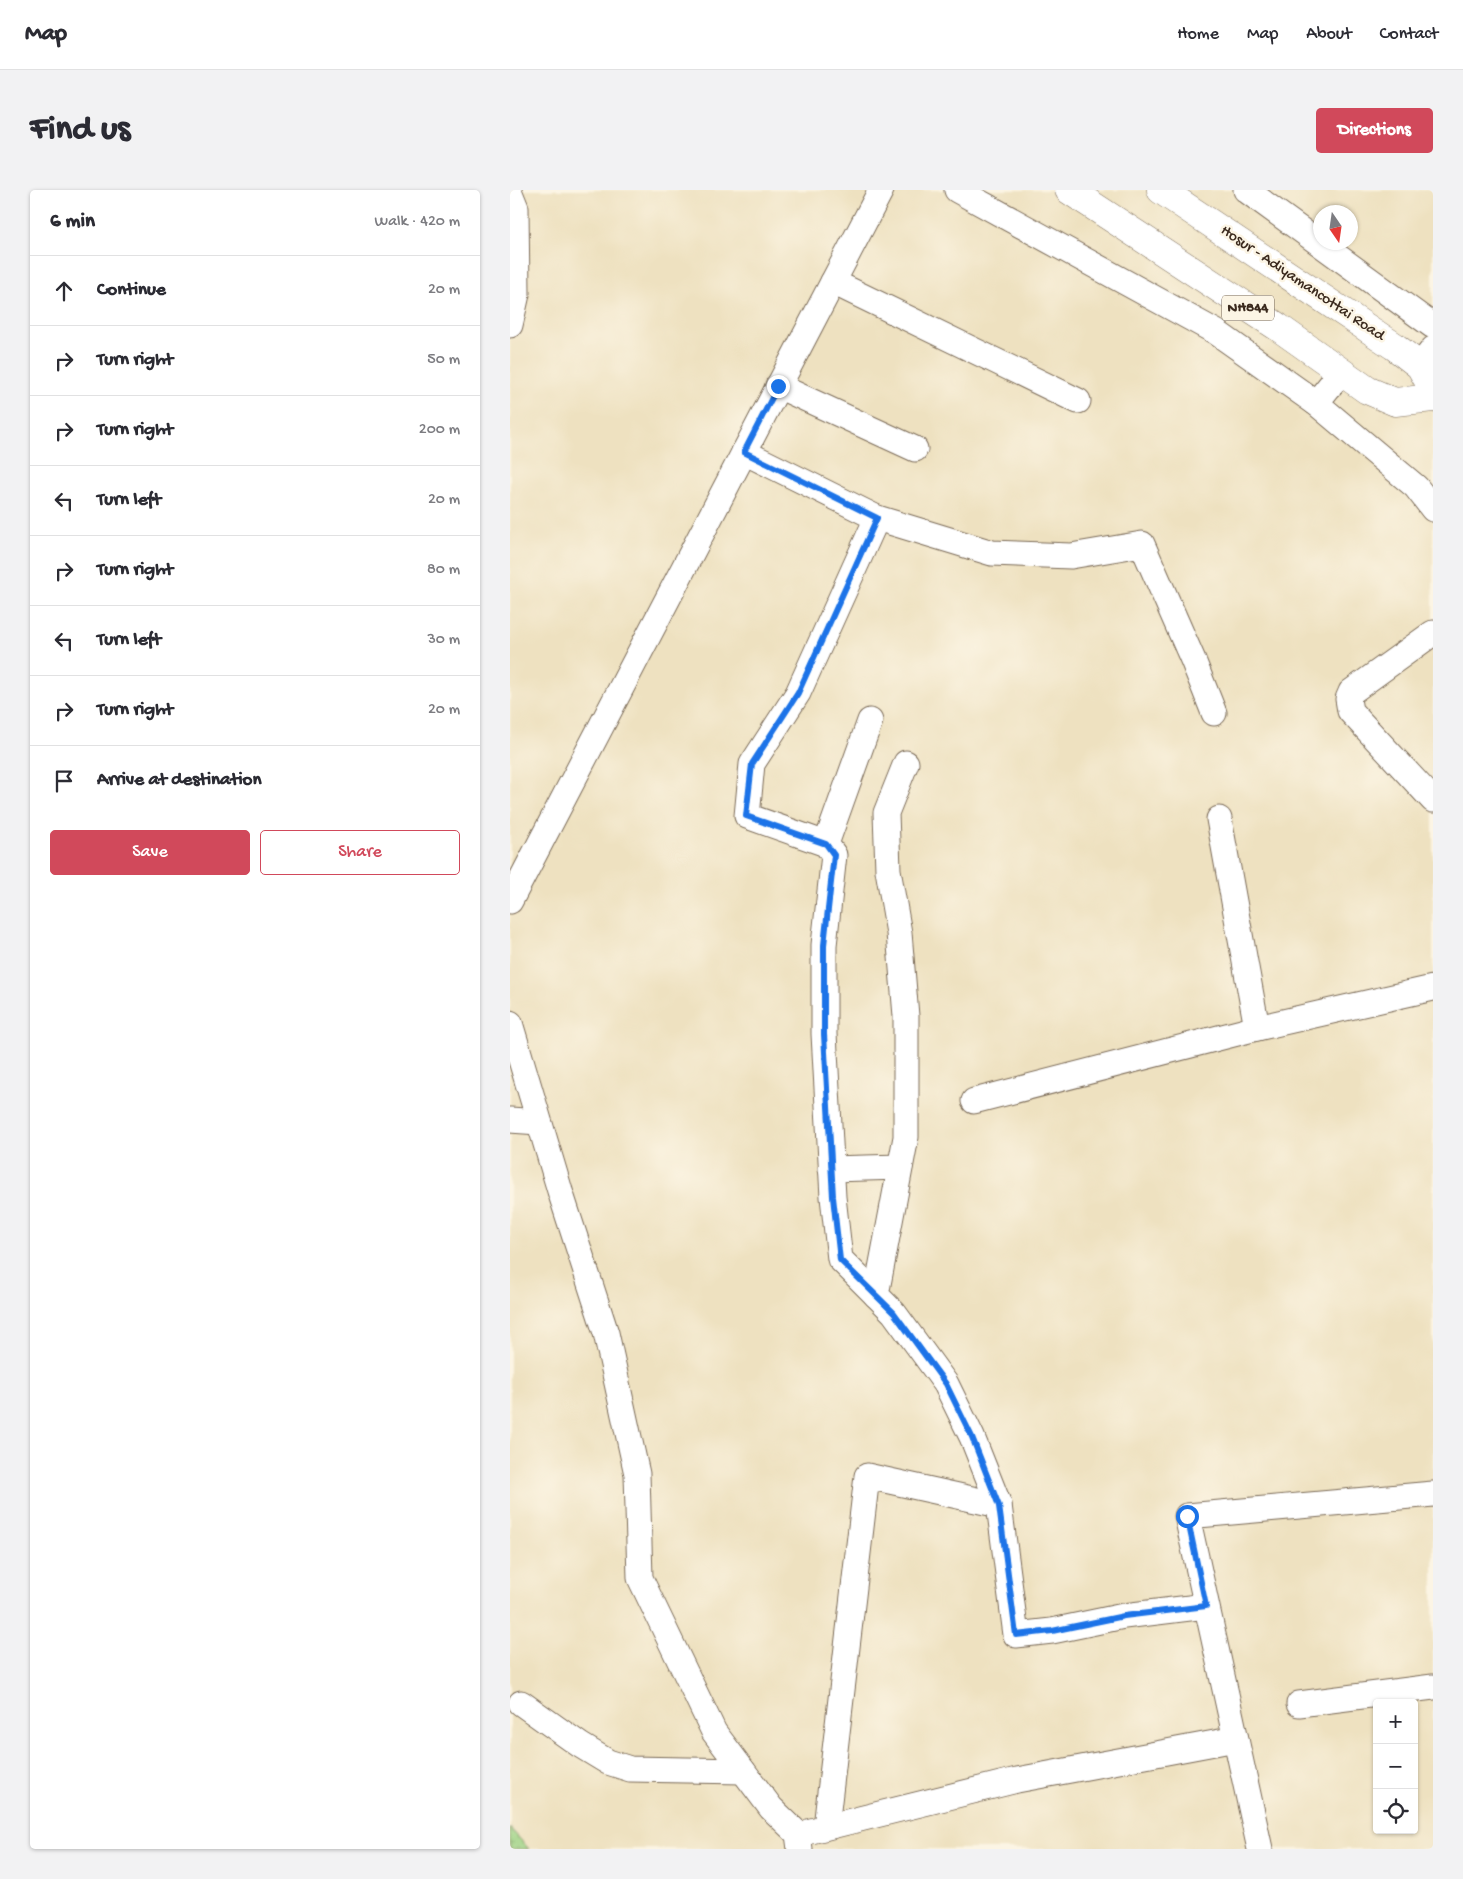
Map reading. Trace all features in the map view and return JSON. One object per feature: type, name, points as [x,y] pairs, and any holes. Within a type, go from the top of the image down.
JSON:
[{"type":"highway","name":"NH844","points":[[1069,190],[1278,327],[1367,390],[1394,402],[1433,398]]},
{"type":"highway","name":"Hosur - Adiyamancottai Road","points":[[1161,190],[1429,368]]},
{"type":"street","points":[[510,901],[881,190]]},
{"type":"street","points":[[957,190],[1216,332],[1316,403],[1416,488],[1433,510]]},
{"type":"street","points":[[1246,190],[1433,326]]},
{"type":"street","points":[[510,193],[516,208],[517,294],[510,325]]},
{"type":"street","points":[[833,282],[1078,401]]},
{"type":"street","points":[[1316,403],[1341,372]]},
{"type":"street","points":[[778,386],[915,449]]},
{"type":"street","points":[[744,452],[877,518],[992,553],[1071,556],[1142,544],[1214,713]]},
{"type":"street","points":[[877,518],[798,693],[752,764],[746,816],[826,844],[834,855],[824,945],[824,1034],[833,1197],[840,1260],[894,1313],[946,1384],[972,1437],[999,1506],[1016,1635],[1052,1631],[1124,1616],[1206,1606]]},
{"type":"street","points":[[1433,633],[1351,692],[1348,699],[1350,711],[1433,800]]},
{"type":"street","points":[[826,844],[870,721]]},
{"type":"street","points":[[876,1295],[906,1137],[906,1016],[899,933],[888,870],[886,813],[906,762]]},
{"type":"street","points":[[1219,819],[1257,1028]]},
{"type":"street","points":[[974,1101],[1257,1028],[1433,988]]},
{"type":"street","points":[[510,1024],[606,1333],[637,1474],[640,1578],[714,1732],[799,1842],[826,1827],[1018,1780],[1236,1739]]},
{"type":"street","points":[[510,1120],[539,1122]]},
{"type":"street","points":[[832,1170],[900,1167]]},
{"type":"street","points":[[826,1827],[867,1476],[999,1506]]},
{"type":"street","points":[[1260,1849],[1187,1516],[1433,1494]]},
{"type":"street","points":[[1300,1704],[1433,1687]]},
{"type":"street","points":[[521,1703],[580,1745],[608,1762],[630,1769],[743,1771]]},
{"type":"green space","points":[[510,1828],[529,1849],[510,1849]]},
{"type":"route","points":[[778,386],[744,452],[877,518],[798,693],[752,764],[746,816],[826,844],[834,855],[824,945],[824,1034],[833,1197],[840,1260],[894,1313],[946,1384],[972,1437],[999,1506],[1016,1635],[1052,1631],[1124,1616],[1206,1606],[1187,1516]]}]
